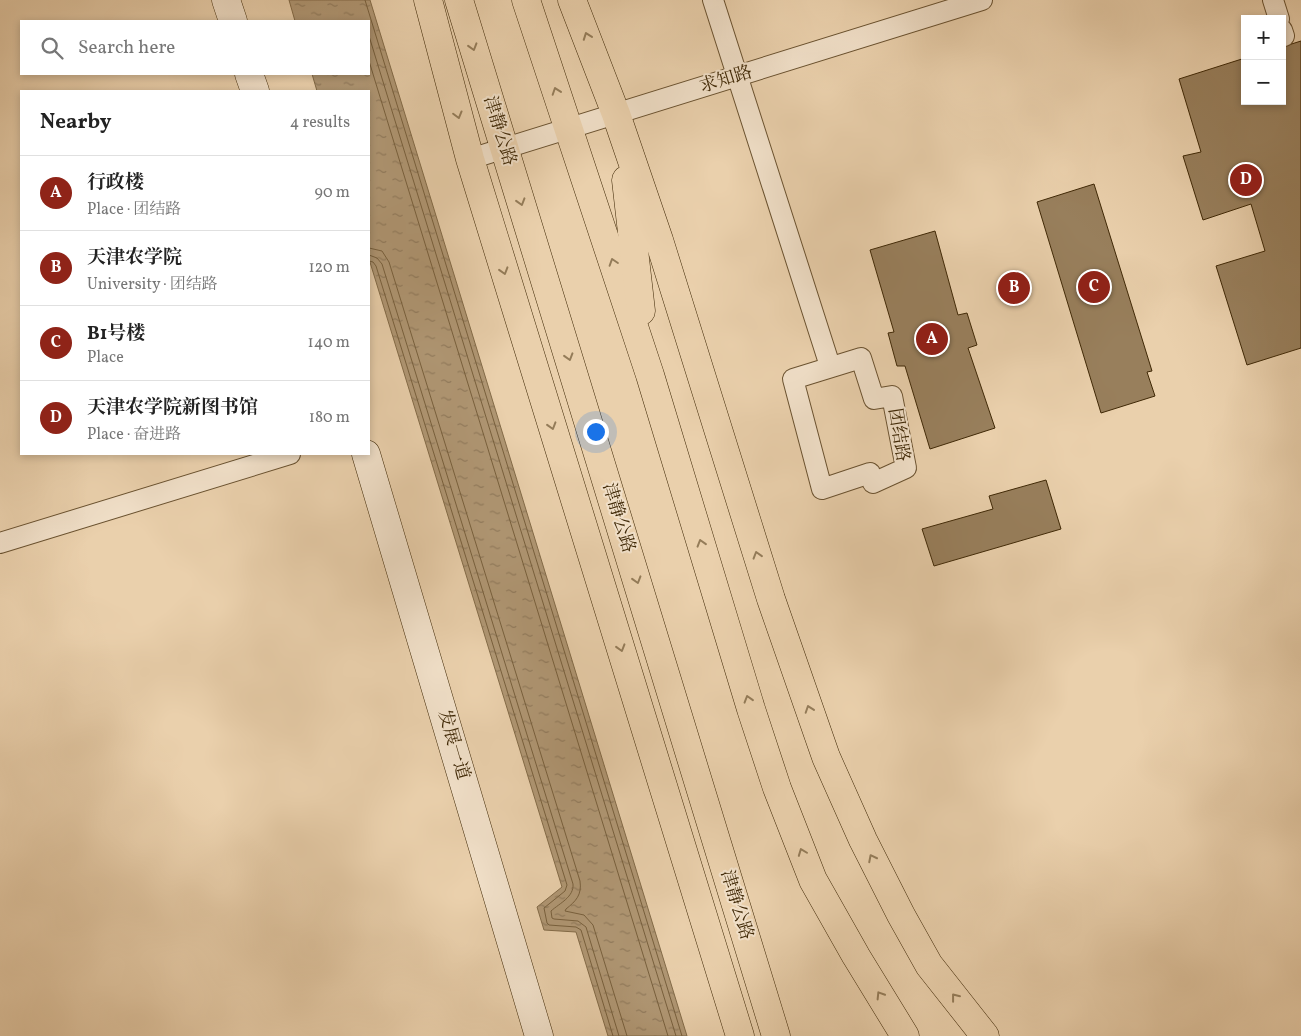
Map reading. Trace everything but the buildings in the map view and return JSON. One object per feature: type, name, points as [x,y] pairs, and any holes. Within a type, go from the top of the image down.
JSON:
[{"type":"highway","points":[[428,0],[470,159],[740,1036]]},
{"type":"highway","name":"津静公路","points":[[459,0],[776,1036]]},
{"type":"highway","points":[[526,0],[650,375],[751,709],[777,788],[813,880],[856,956],[905,1036]]},
{"type":"highway","points":[[572,0],[616,114],[690,336],[771,599],[826,758],[862,840],[901,916],[930,965],[985,1036]]},
{"type":"highway","points":[[616,114],[629,199],[650,375]]},
{"type":"main road","points":[[226,0],[233,20]]},
{"type":"main road","points":[[249,75],[255,90]]},
{"type":"main road","name":"发展一道","points":[[366,455],[539,1036]]},
{"type":"street","points":[[713,0],[830,366]]},
{"type":"street","name":"求知路","points":[[470,159],[982,0]]},
{"type":"street","points":[[1273,0],[1278,15]]},
{"type":"street","name":"团结路","points":[[861,358],[874,399],[892,396],[906,468],[873,484],[870,473],[822,489],[793,379],[830,366],[861,358]]},
{"type":"street","points":[[0,543],[287,455]]},
{"type":"water","points":[[289,0],[370,0],[687,1036],[608,1036],[576,932],[544,930],[537,907],[562,887],[370,262],[370,90],[317,90],[312,75],[370,75],[370,20],[295,20]]},
{"type":"place","name":"天津农学院新图书馆","points":[[1246,180]]},
{"type":"place","name":"B1号楼","points":[[1094,287]]},
{"type":"place","name":"天津农学院","points":[[1014,288]]},
{"type":"place","name":"行政楼","points":[[932,339]]}]
